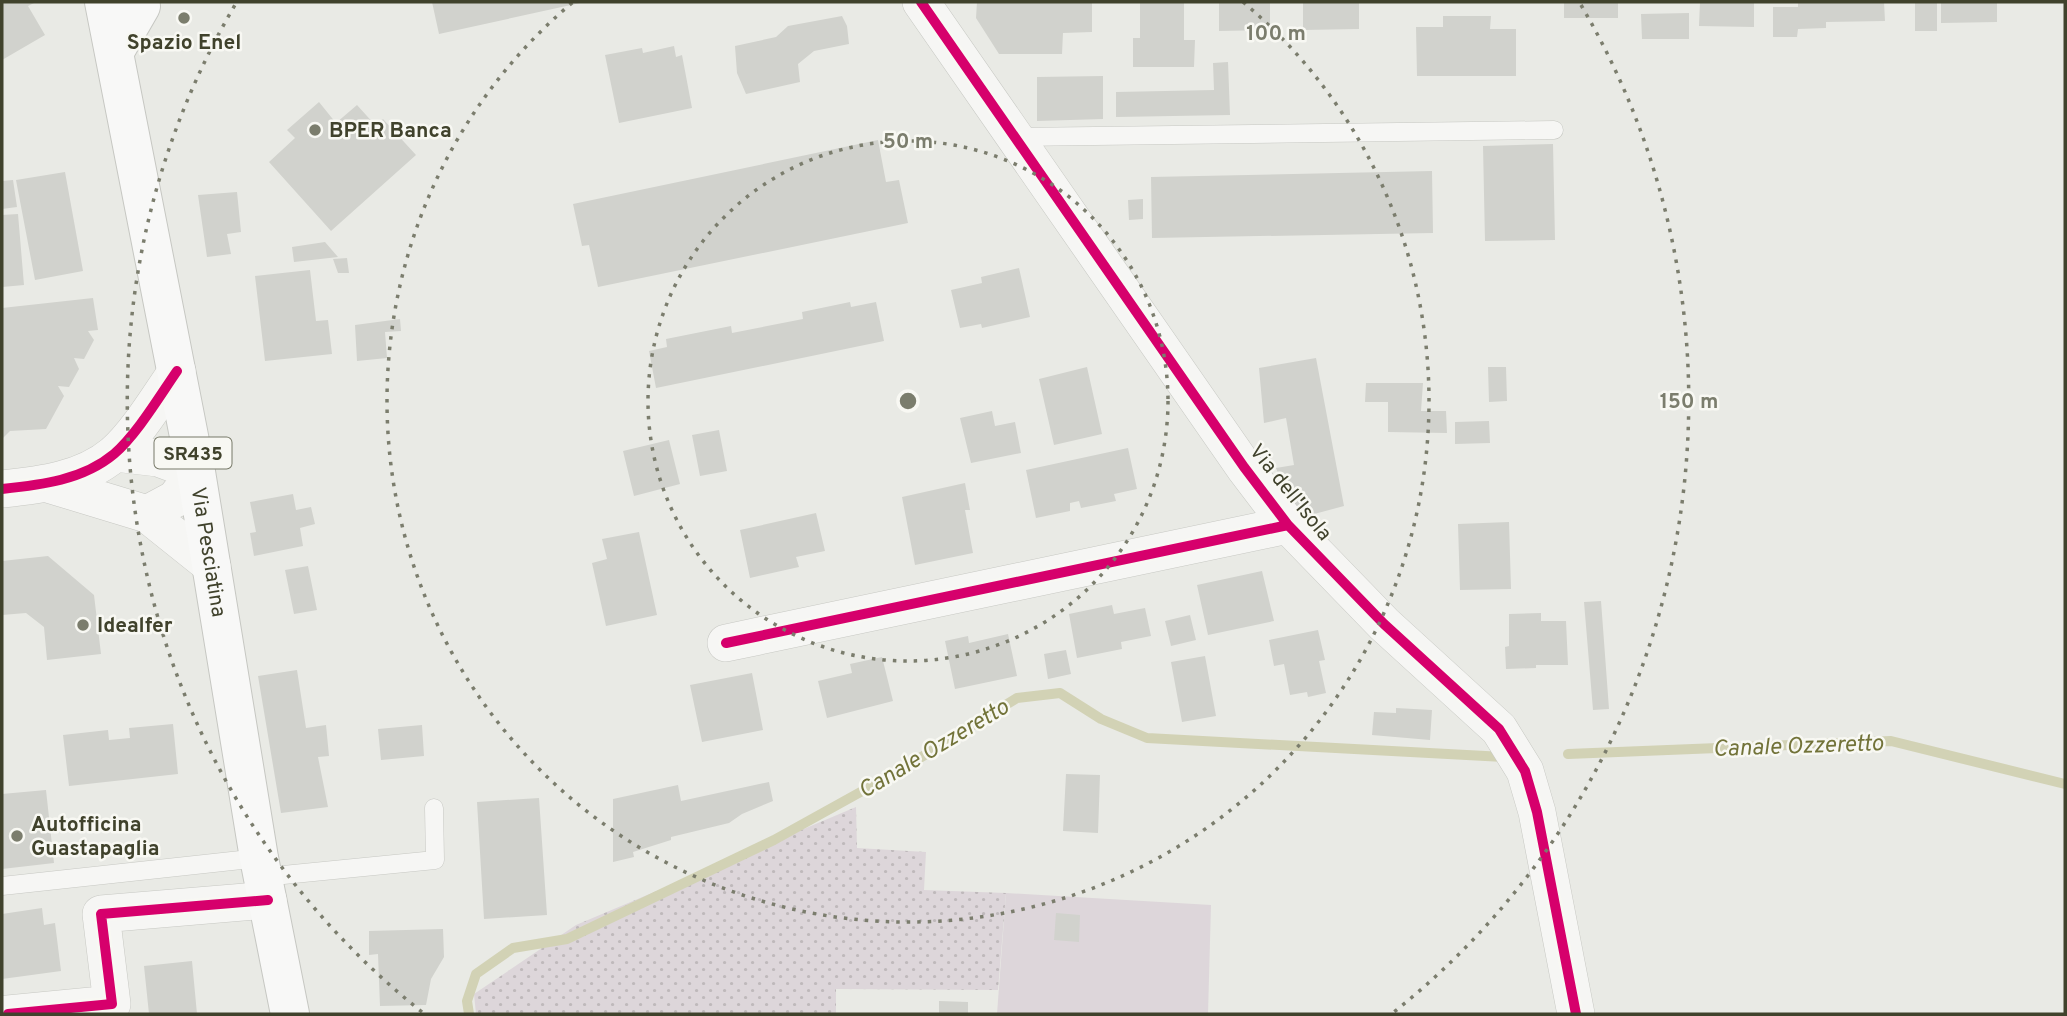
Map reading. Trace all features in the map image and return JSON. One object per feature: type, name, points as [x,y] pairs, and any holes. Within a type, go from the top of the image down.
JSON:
[{"type":"main road","name":"Via Pesciatina","points":[[135,3],[115,51],[196,472],[263,878],[290,1014]]},
{"type":"street","name":"Via dell'Isola","points":[[921,2],[1244,467],[1288,524],[1384,624],[1499,729],[1525,771],[1537,812],[1576,1014]]},
{"type":"street","points":[[2,489],[48,484],[90,469],[115,453],[177,372]]},
{"type":"street","points":[[115,453],[158,458],[196,472],[175,499],[147,514]]},
{"type":"street","points":[[48,484],[147,514],[212,566]]},
{"type":"street","points":[[726,643],[1288,524]]},
{"type":"street","points":[[8,1014],[112,1004],[102,914],[263,878]]},
{"type":"lane","points":[[1015,137],[1554,130]]},
{"type":"lane","points":[[2,886],[263,878],[435,860],[434,808]]},
{"type":"shaded area","points":[[856,807],[857,848],[926,852],[924,890],[1006,893],[998,990],[836,989],[836,1014],[476,1014],[474,994],[576,925]]},
{"type":"shaded area","points":[[1006,893],[1211,905],[1208,1014],[997,1014]]},
{"type":"building","points":[[2,2],[36,2],[28,6],[45,35],[2,60]]},
{"type":"building","points":[[432,2],[580,2],[580,3],[439,34]]},
{"type":"building","points":[[977,2],[1092,2],[1092,32],[1063,33],[1062,54],[999,54],[976,18]]},
{"type":"building","points":[[1140,2],[1184,2],[1184,40],[1195,40],[1194,67],[1133,67],[1133,38],[1140,38]]},
{"type":"building","points":[[1219,2],[1270,2],[1270,30],[1219,31]]},
{"type":"building","points":[[1303,2],[1359,2],[1359,29],[1303,30]]},
{"type":"building","points":[[1564,2],[1618,2],[1618,18],[1564,18]]},
{"type":"building","points":[[1700,2],[1754,2],[1754,27],[1699,26]]},
{"type":"building","points":[[1798,2],[1884,2],[1885,21],[1826,22],[1826,28],[1798,29],[1797,37],[1773,37],[1773,7],[1798,7]]},
{"type":"building","points":[[1941,2],[1997,2],[1997,22],[1941,23]]},
{"type":"building","points":[[1915,3],[1937,3],[1937,31],[1915,31]]},
{"type":"building","points":[[1689,13],[1689,39],[1642,39],[1641,14]]},
{"type":"building","points":[[842,16],[847,26],[849,44],[814,51],[798,64],[800,82],[746,94],[737,73],[735,46],[776,37],[788,26]]},
{"type":"building","points":[[1443,16],[1491,16],[1490,29],[1516,29],[1516,76],[1417,76],[1416,27],[1443,27]]},
{"type":"building","points":[[674,46],[676,57],[682,55],[692,108],[619,123],[605,55],[642,48],[643,53]]},
{"type":"building","points":[[1228,62],[1230,115],[1116,117],[1116,92],[1214,90],[1213,63]]},
{"type":"building","points":[[1103,76],[1103,119],[1037,121],[1037,77]]},
{"type":"building","points":[[319,102],[336,123],[357,105],[376,126],[383,119],[416,155],[331,231],[269,162],[295,138],[287,130]]},
{"type":"building","points":[[878,140],[886,182],[899,180],[908,223],[598,287],[589,245],[582,246],[573,204]]},
{"type":"building","points":[[1553,144],[1555,240],[1485,241],[1483,146]]},
{"type":"building","points":[[1432,171],[1433,233],[1152,238],[1151,177]]},
{"type":"building","points":[[65,172],[83,271],[35,280],[16,180]]},
{"type":"building","points":[[13,180],[17,207],[2,209],[2,181]]},
{"type":"building","points":[[237,192],[241,232],[227,234],[231,254],[207,257],[198,195]]},
{"type":"building","points":[[1143,199],[1143,219],[1129,220],[1128,200]]},
{"type":"building","points":[[18,214],[24,285],[2,287],[2,215]]},
{"type":"building","points":[[325,242],[338,257],[294,262],[292,247]]},
{"type":"building","points":[[347,258],[349,273],[338,273],[333,259]]},
{"type":"building","points":[[1019,268],[1030,317],[982,328],[981,324],[960,328],[951,290],[982,283],[981,277]]},
{"type":"building","points":[[310,270],[316,321],[328,320],[332,354],[265,361],[255,276]]},
{"type":"building","points":[[93,298],[98,330],[88,331],[94,340],[84,359],[74,358],[79,369],[69,387],[58,386],[64,396],[46,429],[10,431],[2,439],[2,308]]},
{"type":"building","points":[[850,302],[851,307],[876,302],[884,341],[656,388],[649,351],[667,347],[666,339],[731,326],[732,333],[803,319],[802,312]]},
{"type":"building","points":[[400,319],[401,331],[385,332],[387,358],[357,361],[355,325]]},
{"type":"building","points":[[1316,358],[1344,506],[1303,517],[1288,497],[1276,468],[1294,465],[1286,418],[1264,423],[1259,368]]},
{"type":"building","points":[[1087,367],[1102,434],[1054,445],[1039,379]]},
{"type":"building","points":[[1488,367],[1506,367],[1507,401],[1489,402]]},
{"type":"building","points":[[1366,383],[1423,383],[1421,411],[1446,411],[1447,433],[1388,432],[1388,402],[1365,402]]},
{"type":"building","points":[[992,411],[995,426],[1015,422],[1021,453],[971,463],[960,418]]},
{"type":"building","points":[[1489,421],[1490,443],[1455,444],[1455,422]]},
{"type":"building","points":[[719,430],[727,471],[700,476],[692,435]]},
{"type":"building","points":[[669,440],[680,484],[634,496],[623,451]]},
{"type":"building","points":[[1128,448],[1137,489],[1114,494],[1116,501],[1081,508],[1079,501],[1070,503],[1070,511],[1036,518],[1026,470]]},
{"type":"building","points":[[965,483],[970,510],[965,510],[973,553],[915,565],[902,497]]},
{"type":"building","points":[[293,494],[296,510],[311,507],[315,524],[300,528],[303,546],[254,556],[250,533],[256,532],[250,502]]},
{"type":"building","points":[[816,513],[825,551],[796,557],[799,567],[750,578],[740,530]]},
{"type":"building","points":[[1509,522],[1511,589],[1460,590],[1458,524]]},
{"type":"building","points":[[639,532],[657,615],[606,626],[592,563],[607,559],[602,539]]},
{"type":"building","points":[[48,556],[94,595],[101,654],[47,660],[44,627],[26,613],[2,615],[2,561]]},
{"type":"building","points":[[308,566],[317,610],[294,614],[285,570]]},
{"type":"building","points":[[1262,571],[1274,621],[1208,635],[1197,585]]},
{"type":"building","points":[[1601,601],[1609,709],[1593,710],[1584,602]]},
{"type":"building","points":[[1112,605],[1114,614],[1145,608],[1151,636],[1121,642],[1122,649],[1077,658],[1069,614]]},
{"type":"building","points":[[1541,613],[1541,621],[1566,621],[1568,665],[1506,669],[1505,647],[1509,646],[1509,614]]},
{"type":"building","points":[[1190,615],[1196,640],[1171,646],[1165,621]]},
{"type":"building","points":[[1318,630],[1325,660],[1319,661],[1326,693],[1308,697],[1307,692],[1290,695],[1284,664],[1274,666],[1269,640]]},
{"type":"building","points":[[1008,634],[1017,676],[955,689],[945,641],[968,636],[969,643]]},
{"type":"building","points":[[1066,650],[1071,674],[1048,679],[1044,654]]},
{"type":"building","points":[[1205,656],[1216,716],[1182,722],[1171,662]]},
{"type":"building","points":[[882,657],[893,701],[827,718],[818,681],[852,673],[850,664]]},
{"type":"building","points":[[297,670],[306,728],[326,725],[329,756],[318,757],[328,807],[281,813],[258,676]]},
{"type":"building","points":[[752,673],[763,730],[702,742],[690,685]]},
{"type":"building","points":[[1396,708],[1432,710],[1430,740],[1372,735],[1374,712],[1396,713]]},
{"type":"building","points":[[173,724],[178,774],[69,786],[63,735],[108,730],[109,740],[130,738],[129,728]]},
{"type":"building","points":[[422,725],[424,756],[381,760],[378,729]]},
{"type":"building","points":[[1066,774],[1100,775],[1098,833],[1063,831]]},
{"type":"building","points":[[769,782],[773,801],[742,814],[729,823],[671,837],[671,840],[633,852],[634,857],[613,862],[613,799],[678,785],[681,801]]},
{"type":"building","points":[[46,790],[54,863],[2,869],[2,794]]},
{"type":"building","points":[[539,798],[547,915],[484,919],[477,802]]},
{"type":"building","points":[[42,908],[44,925],[55,923],[61,971],[2,979],[2,914]]},
{"type":"building","points":[[1056,913],[1080,915],[1079,942],[1054,940]]},
{"type":"building","points":[[443,929],[444,957],[431,979],[426,1005],[380,1006],[378,954],[369,955],[369,931]]},
{"type":"building","points":[[192,961],[197,1014],[149,1014],[144,966]]},
{"type":"building","points":[[939,1001],[968,1002],[968,1014],[939,1014]]},
{"type":"waterway","name":"Canale Ozzeretto","points":[[469,1014],[467,1001],[476,974],[513,948],[567,939],[774,840],[902,769],[1017,698],[1060,693],[1101,719],[1147,738],[1504,757]]},
{"type":"waterway","name":"Canale Ozzeretto","points":[[1568,754],[1891,741],[2065,784]]},
{"type":"cycle path","points":[[921,2],[1244,467],[1288,525],[1384,624],[1499,729],[1525,771],[1537,812],[1576,1014]]},
{"type":"cycle path","points":[[2,489],[61,480],[102,463],[131,436],[177,371]]},
{"type":"cycle path","points":[[726,643],[1288,525]]},
{"type":"cycle path","points":[[8,1014],[112,1004],[101,914],[268,900]]},
{"type":"place","name":"Spazio Enel","points":[[184,18]]},
{"type":"place","name":"BPER Banca","points":[[315,130]]},
{"type":"place","name":"Idealfer","points":[[83,625]]},
{"type":"place","name":"Autofficina Guastapaglia","points":[[17,836]]}]
